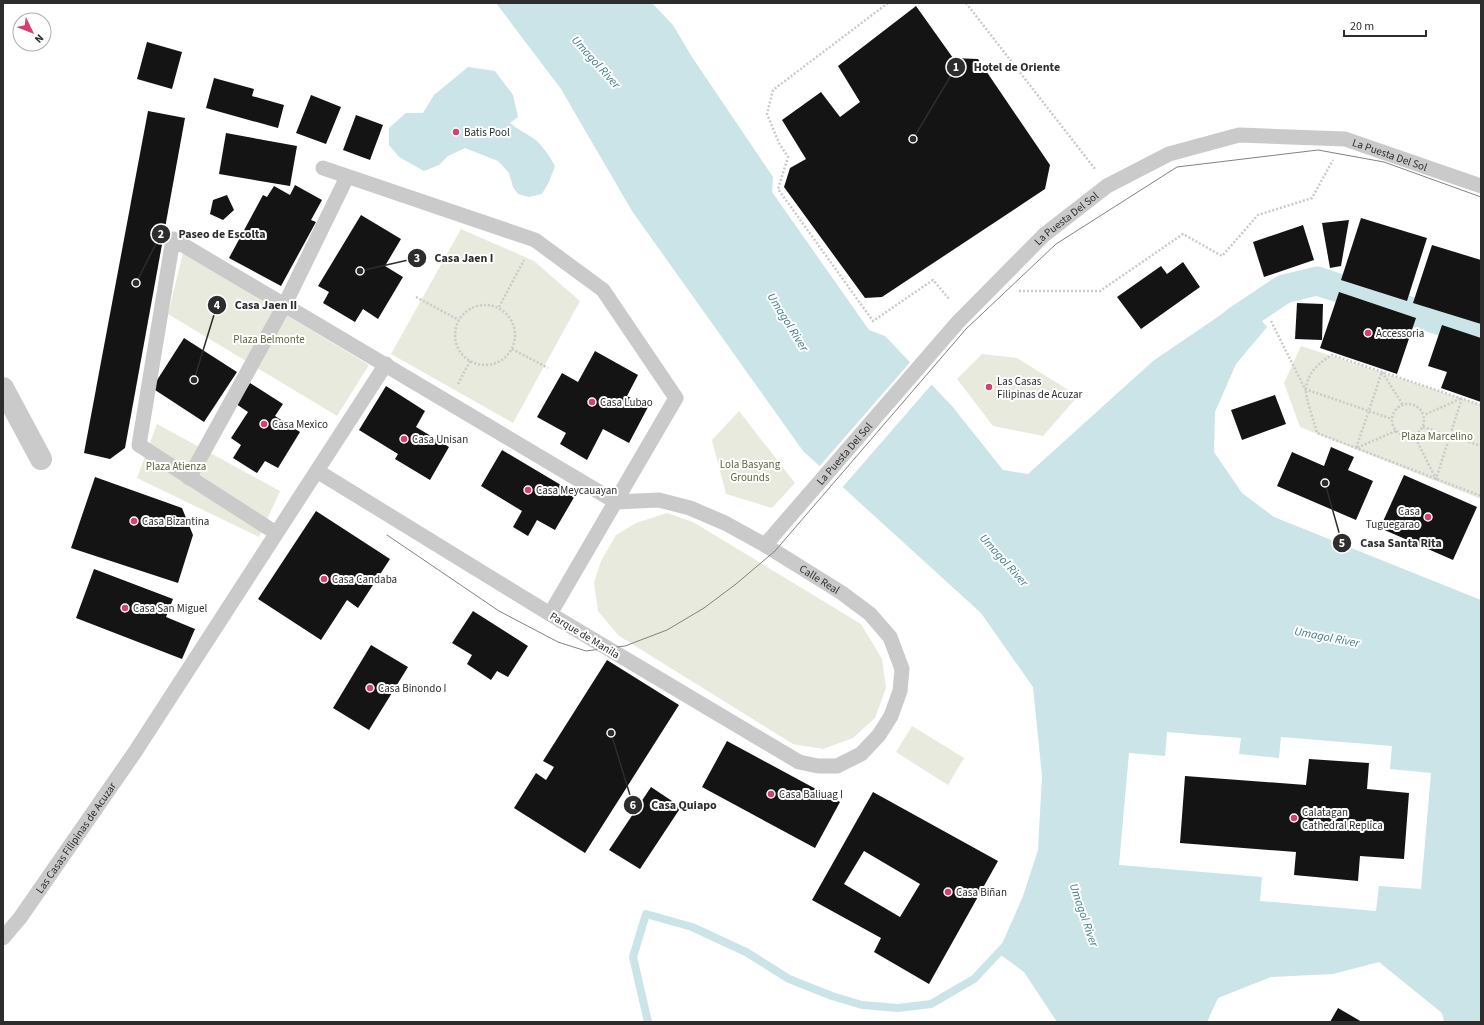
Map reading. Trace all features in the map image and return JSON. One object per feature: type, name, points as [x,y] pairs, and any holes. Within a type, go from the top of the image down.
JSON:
[{"type":"street","points":[[3,388],[42,459]]},
{"type":"lane","name":"La Puesta Del Sol","points":[[765,545],[961,319],[1044,235],[1107,186],[1169,154],[1239,135],[1345,139],[1481,186]]},
{"type":"lane","points":[[323,168],[535,240],[603,290],[676,398],[550,614]]},
{"type":"lane","points":[[189,478],[285,304],[347,177]]},
{"type":"lane","points":[[276,533],[139,445],[173,239],[285,304],[616,502]]},
{"type":"lane","name":"Las Casas Filipinas de Acuzar","points":[[3,938],[20,918],[84,829],[386,364]]},
{"type":"lane","name":"Parque de Manila","points":[[317,471],[550,614],[798,762],[818,766],[837,766],[861,754]]},
{"type":"lane","name":"Calle Real","points":[[616,502],[659,500],[690,508],[725,523],[765,545],[842,593],[870,614],[890,637],[902,669],[900,691],[891,716],[879,735],[861,754]]},
{"type":"path","points":[[888,3],[773,90],[767,114],[779,143],[788,157],[778,190],[873,321],[933,280],[961,319]]},
{"type":"path","points":[[966,3],[1107,186]]},
{"type":"path","points":[[989,291],[1100,291],[1182,234],[1222,256],[1258,215],[1312,198],[1345,139]]},
{"type":"path","points":[[499,307],[535,240]]},
{"type":"path","points":[[416,297],[458,320]]},
{"type":"path","points":[[484,304],[499,307],[511,318],[516,333],[512,349],[499,362],[483,365],[470,361],[460,352],[455,336],[458,320],[471,308],[484,304]]},
{"type":"path","points":[[1271,321],[1305,389],[1317,433],[1481,496]]},
{"type":"path","points":[[512,349],[548,368]]},
{"type":"path","points":[[1305,389],[1310,375],[1320,362],[1332,356],[1481,405]]},
{"type":"path","points":[[1382,372],[1403,405]]},
{"type":"path","points":[[1356,448],[1382,372]]},
{"type":"path","points":[[1305,389],[1392,419]]},
{"type":"path","points":[[1424,414],[1462,398]]},
{"type":"path","points":[[1436,479],[1462,398]]},
{"type":"path","points":[[1409,404],[1415,406],[1421,409],[1424,414],[1425,421],[1423,427],[1414,435],[1407,436],[1396,431],[1393,425],[1392,419],[1394,413],[1403,405],[1409,404]]},
{"type":"path","points":[[1423,427],[1481,446]]},
{"type":"path","points":[[1356,448],[1396,431]]},
{"type":"path","points":[[1414,435],[1436,479]]},
{"type":"green space","points":[[461,229],[534,261],[580,301],[513,423],[391,354]]},
{"type":"green space","name":"Plaza Belmonte","points":[[183,253],[369,365],[337,416],[168,314]]},
{"type":"green space","name":"Plaza Marcelino","points":[[1301,346],[1481,405],[1481,499],[1300,427],[1284,383]]},
{"type":"green space","points":[[982,354],[1017,358],[1078,396],[1043,436],[993,426],[957,379]]},
{"type":"green space","name":"Lola Basyang Grounds","points":[[739,411],[795,483],[772,508],[726,494],[712,440]]},
{"type":"green space","name":"Plaza Atienza","points":[[157,424],[280,491],[259,537],[137,478]]},
{"type":"green space","points":[[667,513],[693,522],[861,624],[882,659],[886,688],[875,718],[853,738],[823,749],[793,744],[619,636],[598,611],[594,583],[601,561],[616,535],[636,523]]},
{"type":"green space","points":[[912,726],[964,758],[948,785],[896,752]]},
{"type":"water","name":"Umagol River","points":[[496,3],[652,3],[673,25],[692,57],[773,177],[772,192],[869,330],[885,336],[952,406],[1003,470],[1028,474],[1153,361],[1244,299],[1267,327],[1236,364],[1215,412],[1214,452],[1242,493],[1274,517],[1481,600],[1481,1022],[1444,1022],[1442,1013],[1379,962],[1333,974],[1271,977],[1218,998],[1207,1022],[1057,1022],[1024,972],[998,953],[1023,896],[1038,850],[1042,776],[1033,687],[981,613],[803,451],[632,211],[561,89]],"holes":[[[1167,732],[1241,738],[1239,754],[1279,758],[1281,737],[1392,746],[1390,769],[1431,773],[1421,889],[1379,886],[1376,911],[1260,901],[1262,877],[1119,865],[1129,753],[1165,756]]]},
{"type":"water","name":"Batis Pool","points":[[468,67],[495,71],[513,95],[518,117],[510,123],[537,141],[555,166],[549,182],[542,194],[529,197],[518,194],[513,187],[509,173],[498,161],[465,148],[448,156],[439,165],[424,171],[399,157],[389,145],[389,128],[406,113],[423,113],[434,95]]},
{"type":"pier","points":[[912,360],[933,383],[841,489],[818,468]]},
{"type":"building","points":[[916,6],[953,58],[978,59],[1050,165],[1045,189],[882,297],[865,298],[784,187],[790,168],[806,159],[782,120],[821,92],[840,117],[860,102],[838,66]]},
{"type":"building","points":[[147,42],[182,52],[172,89],[137,79]]},
{"type":"building","points":[[214,78],[254,89],[252,96],[284,105],[278,128],[206,108]]},
{"type":"building","points":[[311,95],[341,107],[326,144],[296,133]]},
{"type":"building","points":[[148,111],[185,118],[125,448],[110,459],[84,453]]},
{"type":"building","points":[[356,115],[383,125],[370,160],[343,150]]},
{"type":"building","points":[[226,133],[297,146],[290,186],[219,174]]},
{"type":"building","points":[[295,185],[322,200],[311,220],[316,222],[281,286],[229,258],[263,195],[267,197],[274,186],[290,195]]},
{"type":"building","points":[[227,195],[234,210],[223,220],[210,214],[213,200]]},
{"type":"building","points":[[361,215],[401,239],[385,266],[403,277],[378,319],[363,309],[355,322],[323,303],[329,292],[318,286]]},
{"type":"building","name":"Accessoria","points":[[1361,218],[1427,238],[1407,301],[1341,280]]},
{"type":"building","points":[[1349,220],[1341,266],[1330,268],[1322,223]]},
{"type":"building","points":[[1303,225],[1314,260],[1264,277],[1253,242]]},
{"type":"building","name":"Accessoria","points":[[1432,245],[1481,260],[1481,324],[1413,303]]},
{"type":"building","points":[[1183,262],[1200,287],[1141,329],[1117,297],[1161,266],[1167,274]]},
{"type":"building","name":"Accessoria","points":[[1339,292],[1416,318],[1397,374],[1320,348]]},
{"type":"building","points":[[1297,303],[1323,304],[1322,340],[1295,339]]},
{"type":"building","name":"Accessoria","points":[[1442,325],[1481,338],[1481,402],[1441,388],[1447,372],[1428,366]]},
{"type":"building","points":[[184,338],[237,372],[204,422],[152,388]]},
{"type":"building","name":"Casa Lubao","points":[[595,351],[638,375],[627,396],[648,407],[629,443],[603,429],[587,460],[560,444],[566,433],[537,417],[562,373],[578,382]]},
{"type":"building","name":"Casa Mexico","points":[[250,383],[283,404],[275,416],[300,432],[278,468],[265,461],[257,473],[233,458],[241,445],[231,438],[248,412],[236,404]]},
{"type":"building","name":"Casa Unisan","points":[[386,386],[425,411],[416,427],[449,447],[430,480],[395,459],[398,454],[359,430]]},
{"type":"building","points":[[1275,395],[1286,424],[1242,440],[1231,410]]},
{"type":"building","points":[[1331,447],[1354,457],[1348,470],[1373,481],[1356,520],[1277,486],[1292,452],[1324,466]]},
{"type":"building","name":"Casa Meycauayan","points":[[502,450],[576,494],[555,530],[537,520],[528,536],[513,527],[522,511],[481,486]]},
{"type":"building","name":"Casa Tuguegarao","points":[[1404,475],[1477,507],[1453,560],[1380,528]]},
{"type":"building","name":"Casa Bizantina","points":[[95,477],[182,508],[193,535],[178,583],[71,548]]},
{"type":"building","name":"Casa Candaba","points":[[316,511],[390,559],[358,608],[347,600],[321,640],[258,599]]},
{"type":"building","name":"Casa San Miguel","points":[[94,569],[173,599],[166,617],[195,629],[182,659],[76,618]]},
{"type":"building","points":[[473,611],[528,646],[508,677],[497,671],[491,680],[467,664],[472,655],[452,643]]},
{"type":"building","name":"Casa Binondo I","points":[[371,645],[408,667],[369,730],[333,708]]},
{"type":"building","points":[[607,660],[679,705],[585,853],[514,808],[536,773],[546,780],[554,767],[543,761]]},
{"type":"building","name":"Casa Baliuag I","points":[[727,741],[840,802],[815,848],[702,787]]},
{"type":"building","name":"Calatagan Cathedral Replica","points":[[1309,759],[1369,763],[1367,789],[1409,793],[1404,859],[1360,856],[1358,881],[1294,875],[1296,852],[1180,843],[1185,776],[1306,785]]},
{"type":"building","points":[[651,787],[681,807],[640,869],[609,850]]},
{"type":"building","name":"Casa Biñan","points":[[873,792],[998,861],[929,984],[874,952],[881,938],[812,900]],"holes":[[[864,851],[920,884],[900,917],[844,884]]]},
{"type":"building","points":[[1338,1008],[1362,1022],[1330,1022]]},
{"type":"waterway","points":[[1222,334],[1236,321],[1284,289],[1317,281],[1481,334]]},
{"type":"waterway","points":[[648,1022],[633,957],[646,914],[692,927],[746,952],[789,979],[832,996],[862,1005],[898,1008],[931,1004],[974,979],[1005,946]]},
{"type":"tram line","points":[[387,535],[499,611],[558,642],[586,651],[625,646],[667,630],[704,608],[736,584],[775,551],[966,329],[1056,244],[1177,167],[1318,150],[1384,162],[1481,197]]},
{"type":"place","name":"Batis Pool","points":[[456,132]]},
{"type":"place","name":"Hotel de Oriente","points":[[913,139]]},
{"type":"place","name":"Casa Jaen I","points":[[360,271]]},
{"type":"place","name":"Paseo de Escolta","points":[[136,283]]},
{"type":"place","name":"Accessoria","points":[[1368,333]]},
{"type":"place","name":"Casa Jaen II","points":[[194,380]]},
{"type":"place","name":"Las Casas Filipinas de Acuzar","points":[[989,387]]},
{"type":"place","name":"Casa Lubao","points":[[592,402]]},
{"type":"place","name":"Casa Mexico","points":[[264,424]]},
{"type":"place","name":"Casa Unisan","points":[[404,439]]},
{"type":"place","name":"Casa Santa Rita","points":[[1325,483]]},
{"type":"place","name":"Casa Meycauayan","points":[[528,490]]},
{"type":"place","name":"Casa Tuguegarao","points":[[1428,517]]},
{"type":"place","name":"Casa Bizantina","points":[[134,521]]},
{"type":"place","name":"Casa Candaba","points":[[324,579]]},
{"type":"place","name":"Casa San Miguel","points":[[125,608]]},
{"type":"place","name":"Casa Binondo I","points":[[370,688]]},
{"type":"place","name":"Casa Quiapo","points":[[611,733]]},
{"type":"place","name":"Casa Baliuag I","points":[[771,794]]},
{"type":"place","name":"Calatagan Cathedral Replica","points":[[1294,818]]},
{"type":"place","name":"Casa Biñan","points":[[948,892]]}]
